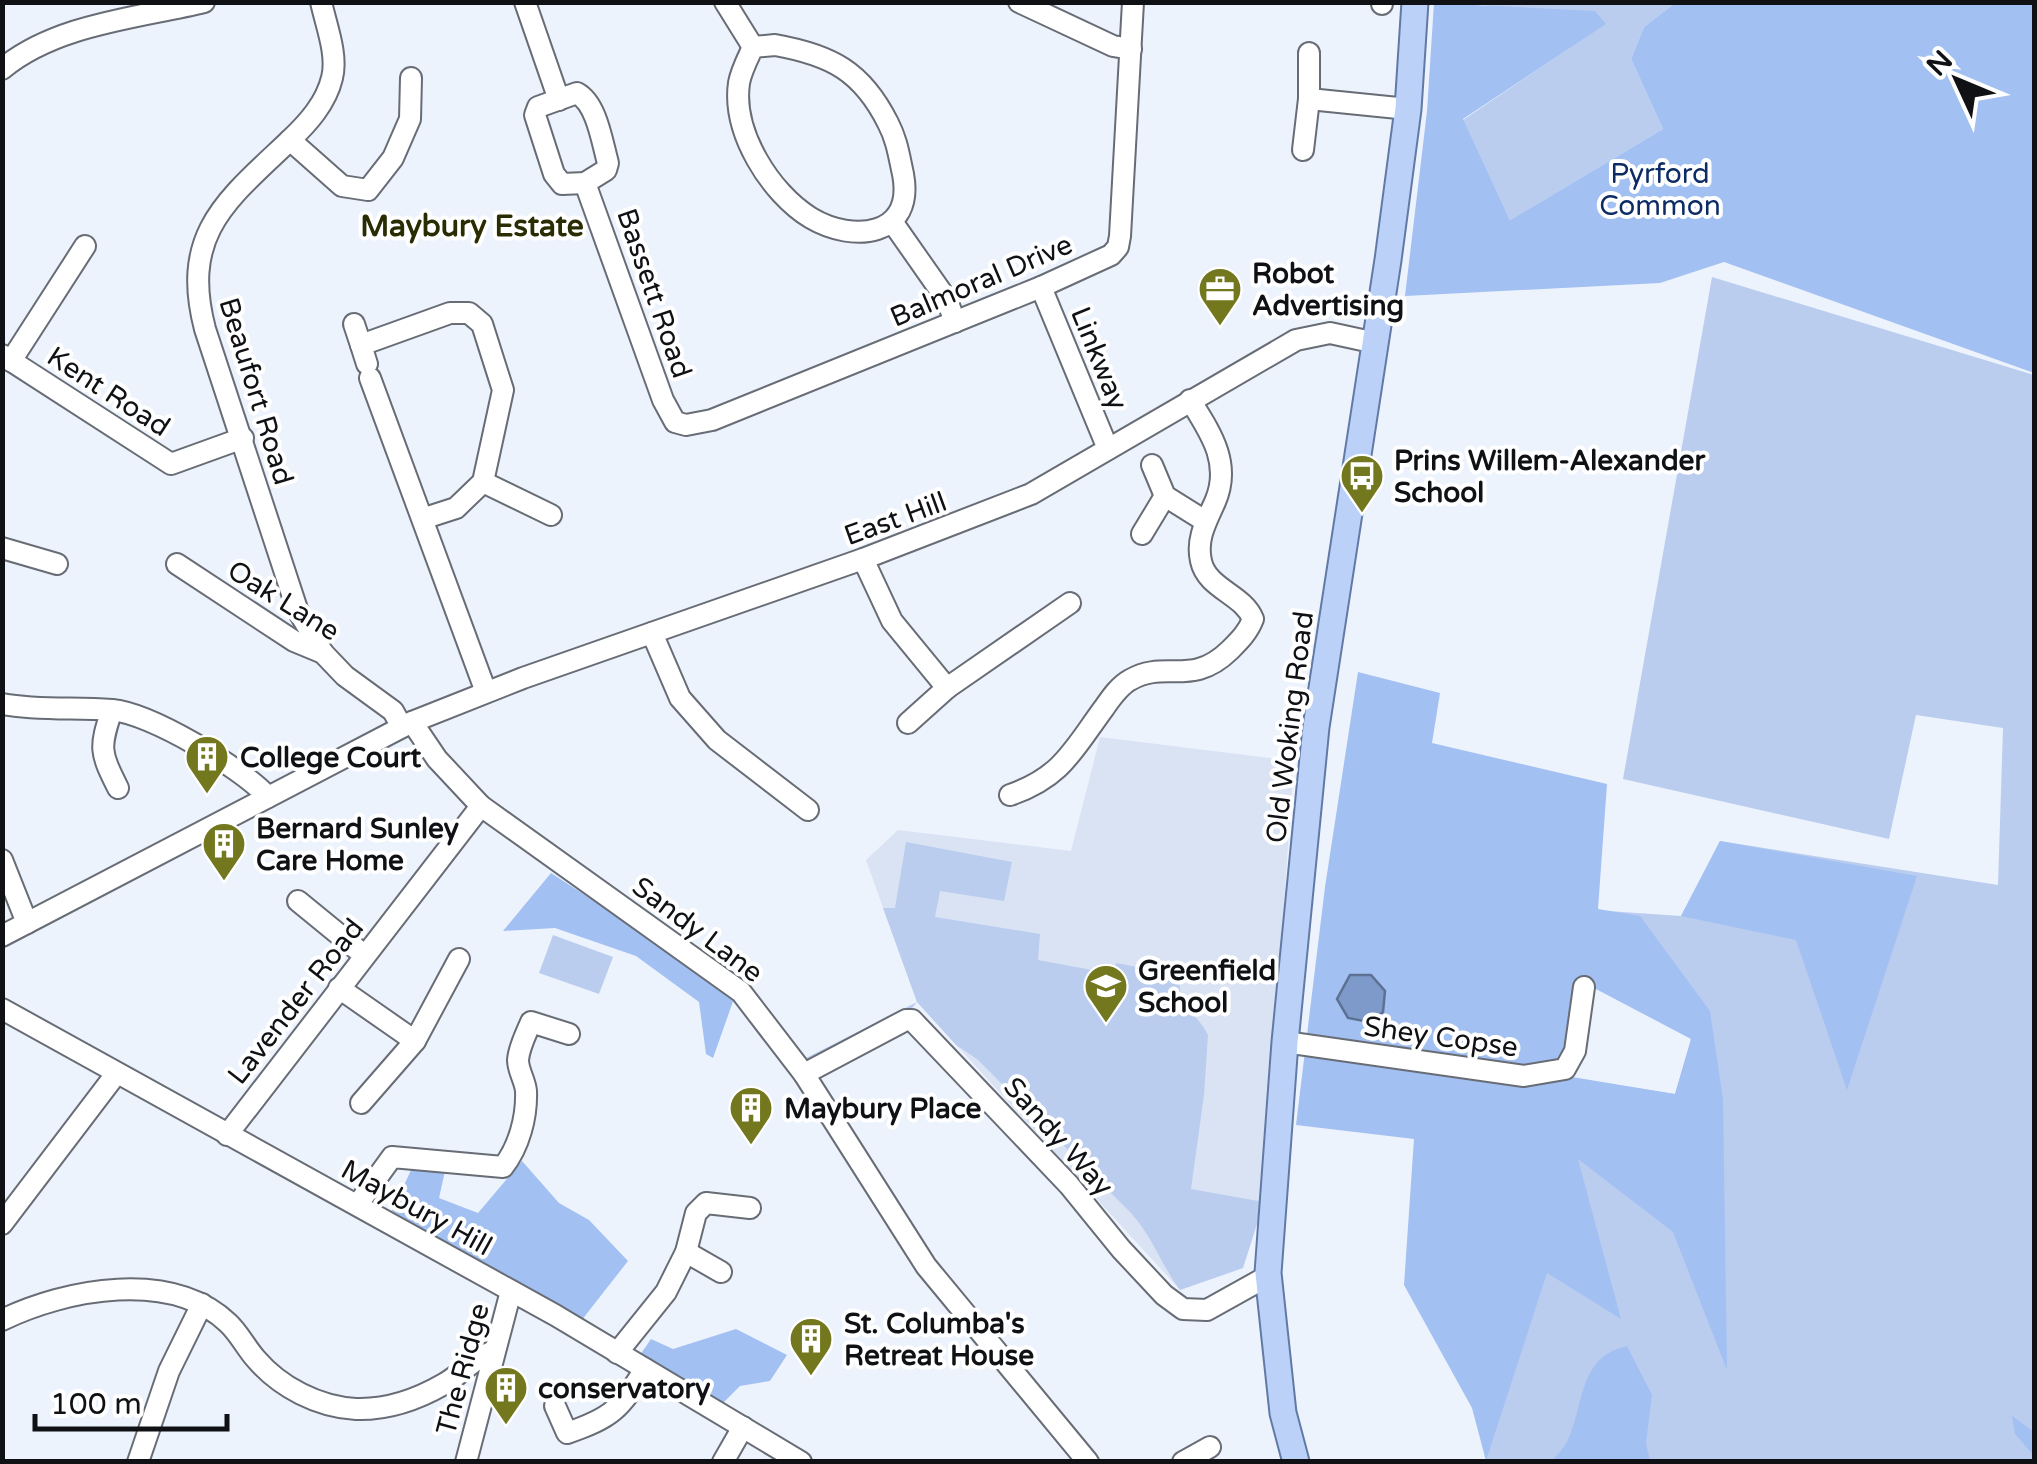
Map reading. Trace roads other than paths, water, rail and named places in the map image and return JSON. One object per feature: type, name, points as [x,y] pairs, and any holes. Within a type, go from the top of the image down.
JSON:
[{"type":"main road","name":"Old Woking Road","points":[[1296,1462],[1283,1413],[1268,1276],[1285,1042],[1316,726],[1408,109],[1415,2]]},
{"type":"street","points":[[2,70],[29,50],[57,38],[204,2]]},
{"type":"street","name":"Beaufort Road","points":[[321,2],[334,75],[324,99],[308,123],[232,195],[212,224],[196,275],[205,328],[297,608],[323,653]]},
{"type":"street","points":[[525,2],[560,100]]},
{"type":"street","points":[[725,2],[753,47]]},
{"type":"street","points":[[1019,2],[1114,46],[1131,49]]},
{"type":"street","name":"Balmoral Drive","points":[[675,422],[686,425],[712,420],[1111,255],[1118,247],[1133,2]]},
{"type":"street","points":[[775,45],[812,52],[849,71],[879,105],[895,137],[904,183],[902,210],[892,223],[852,232],[811,218],[761,167],[753,156],[742,118],[739,84],[753,47],[775,45]]},
{"type":"street","points":[[1303,150],[1310,53]]},
{"type":"street","points":[[290,140],[342,186],[368,190],[394,158],[410,120],[411,78]]},
{"type":"street","name":"Bassett Road","points":[[577,94],[584,96],[608,163],[606,170],[585,182],[562,184],[554,174],[535,115],[538,107],[577,94]]},
{"type":"street","points":[[1309,99],[1408,109]]},
{"type":"street","name":"Bassett Road","points":[[585,182],[663,400],[675,422]]},
{"type":"street","points":[[892,223],[947,300],[955,322]]},
{"type":"street","points":[[7,358],[85,246]]},
{"type":"street","name":"Linkway","points":[[1041,287],[1108,449]]},
{"type":"street","points":[[366,362],[450,313],[469,314],[482,324],[503,390],[483,482],[456,508],[425,518]]},
{"type":"street","points":[[354,324],[396,452],[425,518],[486,692]]},
{"type":"street","name":"East Hill","points":[[2,936],[407,724],[1032,494],[1296,340],[1330,333],[1376,342]]},
{"type":"street","name":"Kent Road","points":[[7,358],[171,464],[243,438]]},
{"type":"street","points":[[1010,795],[1034,787],[1057,772],[1116,690],[1130,679],[1162,672],[1203,670],[1244,636],[1252,619],[1250,611],[1213,581],[1201,562],[1200,540],[1217,498],[1222,472],[1214,439],[1190,400]]},
{"type":"street","points":[[1152,466],[1165,496],[1205,521]]},
{"type":"street","points":[[483,482],[551,515]]},
{"type":"street","points":[[1142,534],[1165,496]]},
{"type":"street","points":[[2,548],[57,564]]},
{"type":"street","points":[[863,559],[892,621],[947,688]]},
{"type":"street","name":"Oak Lane","points":[[177,564],[294,641],[323,653],[345,676],[407,724]]},
{"type":"street","points":[[908,723],[947,688],[1070,603]]},
{"type":"street","points":[[652,633],[680,698],[717,740],[808,810]]},
{"type":"street","points":[[2,704],[38,710],[112,710],[136,714],[248,778],[268,797]]},
{"type":"street","points":[[112,710],[100,744],[118,788]]},
{"type":"street","name":"Sandy Lane","points":[[407,724],[481,806],[724,977],[758,1010],[804,1074],[926,1266],[1088,1462]]},
{"type":"street","name":"Lavender Road","points":[[227,1135],[481,806]]},
{"type":"street","points":[[2,860],[27,923]]},
{"type":"street","points":[[298,901],[364,955]]},
{"type":"street","points":[[362,1104],[415,1042],[459,959]]},
{"type":"street","name":"Shey Copse","points":[[1285,1042],[1524,1076],[1565,1069],[1575,1050],[1584,986]]},
{"type":"street","points":[[339,988],[415,1042]]},
{"type":"street","name":"Maybury Hill","points":[[2,1009],[358,1204],[801,1462]]},
{"type":"street","name":"Sandy Way","points":[[804,1074],[912,1020],[1069,1186],[1154,1283],[1183,1309],[1207,1310],[1268,1276]]},
{"type":"street","points":[[358,1204],[392,1157],[503,1167],[516,1150],[524,1110],[526,1088],[518,1065],[531,1022],[568,1034]]},
{"type":"street","points":[[2,1224],[116,1074]]},
{"type":"street","points":[[618,1353],[666,1292],[686,1252],[696,1212],[706,1203],[750,1208]]},
{"type":"street","points":[[686,1252],[721,1272]]},
{"type":"street","points":[[2,1320],[22,1310],[99,1290],[173,1292],[202,1304],[228,1323],[278,1383],[316,1400],[355,1409],[397,1406],[446,1383],[476,1356],[494,1351]]},
{"type":"street","name":"The Ridge","points":[[466,1462],[511,1291]]},
{"type":"street","points":[[138,1462],[168,1372],[202,1304]]},
{"type":"street","points":[[555,1406],[558,1435],[608,1417],[622,1406],[645,1370]]},
{"type":"street","points":[[723,1462],[742,1428]]},
{"type":"street","points":[[1183,1462],[1210,1447]]},
{"type":"place","name":"Robot Advertising","points":[[1220,327]]},
{"type":"place","name":"Prins Willem-Alexander School","points":[[1362,514]]},
{"type":"place","name":"College Court","points":[[207,795]]},
{"type":"place","name":"Bernard Sunley Care Home","points":[[224,882]]},
{"type":"place","name":"Greenfield School","points":[[1106,1024]]},
{"type":"place","name":"Maybury Place","points":[[751,1146]]},
{"type":"place","name":"St. Columba's Retreat House","points":[[811,1377]]},
{"type":"place","name":"conservatory","points":[[506,1426]]},
{"type":"district","name":"Maybury Estate","points":[[472,226]]},
{"type":"park label","name":"Pyrford Common","points":[[1660,189]]}]
